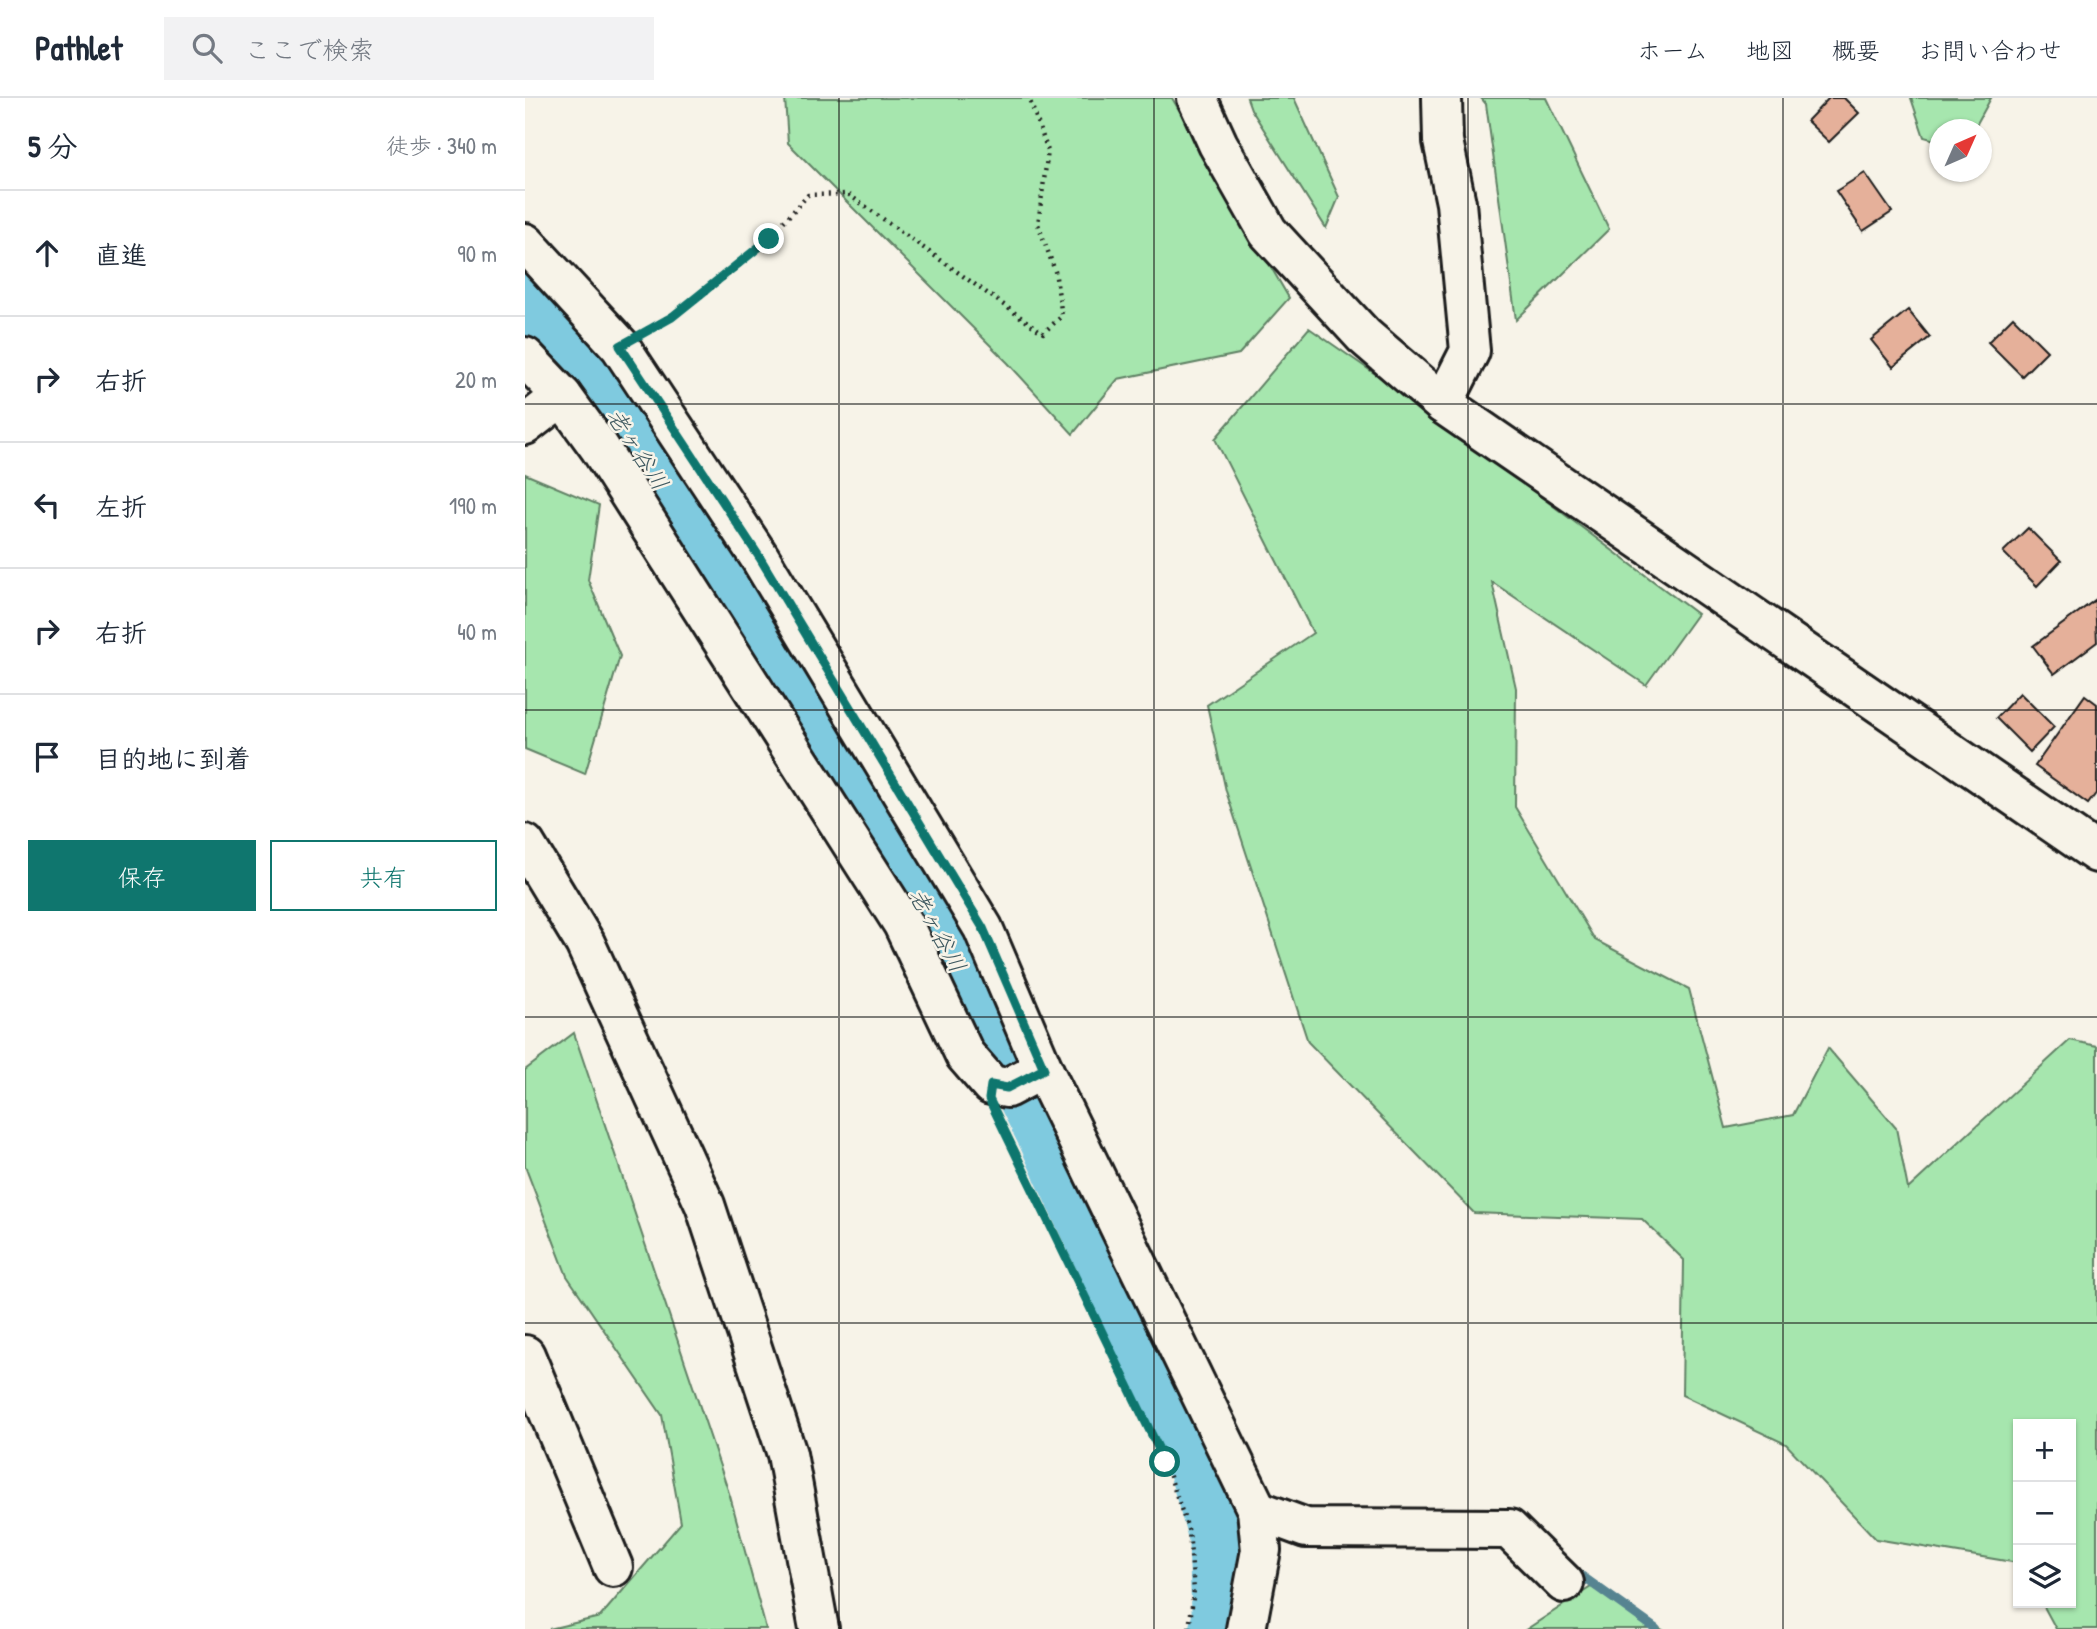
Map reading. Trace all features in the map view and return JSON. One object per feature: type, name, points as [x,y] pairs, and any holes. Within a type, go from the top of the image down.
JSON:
[{"type":"street","points":[[1198,98],[1218,144],[1268,232],[1364,336],[1443,404],[2097,853]]},
{"type":"street","points":[[1442,98],[1443,141],[1456,203],[1470,351],[1443,404]]},
{"type":"street","points":[[525,243],[620,346],[760,558],[983,928],[1044,1069],[1259,1528],[1246,1629]]},
{"type":"street","points":[[525,357],[562,396],[599,447],[903,925],[965,1055],[991,1085],[1007,1088],[1044,1069]]},
{"type":"street","points":[[525,425],[562,396]]},
{"type":"street","points":[[525,844],[586,943],[705,1205],[787,1454],[819,1629]]},
{"type":"street","points":[[525,1355],[613,1567]]},
{"type":"street","points":[[1259,1528],[1509,1528],[1564,1583]]},
{"type":"path","points":[[620,346],[672,317],[694,300],[769,239],[808,195],[834,194],[848,194],[1043,333],[1062,316],[1055,271],[1038,224],[1048,151],[1029,98]]},
{"type":"path","points":[[991,1085],[989,1099],[1165,1462],[1189,1532],[1194,1590],[1189,1629]]},
{"type":"green space","points":[[785,98],[1172,98],[1289,298],[1239,354],[1118,379],[1073,434],[1008,363],[788,143]]},
{"type":"green space","points":[[1247,98],[1294,98],[1339,197],[1326,228],[1251,109]]},
{"type":"green space","points":[[1481,98],[1546,98],[1609,229],[1516,320],[1486,104]]},
{"type":"green space","points":[[1911,98],[1991,98],[1979,119],[1929,119],[1929,138],[1924,137]]},
{"type":"green space","points":[[1309,328],[1407,396],[1697,614],[1646,685],[1492,582],[1516,688],[1515,807],[1595,940],[1689,989],[1726,1128],[1793,1115],[1828,1048],[1896,1128],[1908,1189],[2070,1040],[2097,1046],[2097,1629],[2056,1629],[2045,1608],[2076,1608],[2076,1419],[2013,1419],[2013,1562],[1876,1539],[1786,1444],[1682,1395],[1684,1260],[1642,1219],[1474,1213],[1308,1042],[1226,791],[1207,705],[1313,633],[1215,439]]},
{"type":"green space","points":[[525,474],[599,505],[588,580],[620,656],[585,774],[525,749]]},
{"type":"green space","points":[[574,1033],[730,1496],[766,1629],[549,1629],[600,1617],[681,1523],[662,1415],[567,1276],[525,1166],[525,1070]]},
{"type":"green space","points":[[1591,1587],[1661,1629],[1527,1629]]},
{"type":"building","points":[[1829,98],[1844,98],[1859,113],[1829,142],[1807,121]]},
{"type":"building","points":[[1865,173],[1892,212],[1863,231],[1836,191]]},
{"type":"building","points":[[1908,310],[1930,337],[1893,367],[1871,340]]},
{"type":"building","points":[[2013,317],[2047,351],[2022,376],[1988,342]]},
{"type":"building","points":[[2028,528],[2061,561],[2037,586],[2003,552]]},
{"type":"building","points":[[2095,600],[2097,642],[2054,674],[2033,646]]},
{"type":"building","points":[[2020,693],[2054,727],[2030,752],[1996,718]]},
{"type":"building","points":[[2085,695],[2097,704],[2097,792],[2088,804],[2035,766]]},
{"type":"waterway","name":"老ヶ谷川","points":[[525,292],[604,398],[727,584],[941,931],[1045,1137],[1196,1470],[1215,1535],[1219,1619],[1216,1629]]},
{"type":"waterway","points":[[1215,1535],[1249,1536]]},
{"type":"waterway","points":[[1572,1569],[1656,1629]]},
{"type":"route","points":[[769,239],[672,317],[620,346],[760,558],[983,928],[1044,1069],[1007,1088],[991,1085],[989,1099],[1165,1462]]}]
